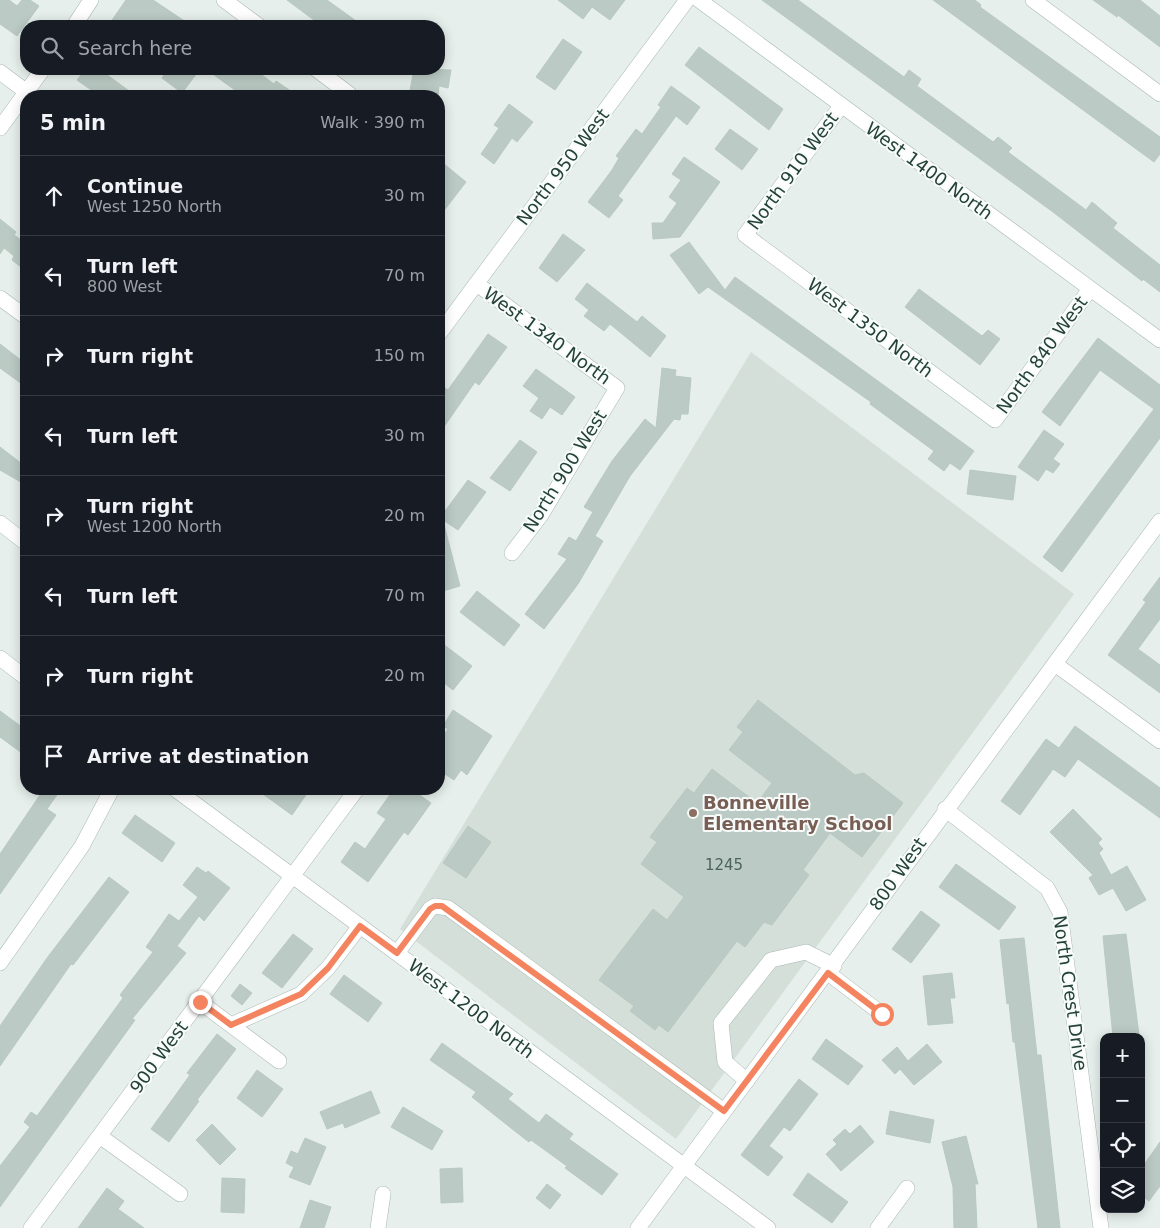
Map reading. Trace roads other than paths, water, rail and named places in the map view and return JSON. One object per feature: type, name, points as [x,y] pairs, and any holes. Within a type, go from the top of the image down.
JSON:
[{"type":"street","points":[[78,20],[91,0]]},
{"type":"street","points":[[224,0],[251,20]]},
{"type":"street","name":"North 950 West","points":[[445,326],[687,0]]},
{"type":"street","name":"West 1400 North","points":[[699,0],[1160,340]]},
{"type":"street","points":[[1033,0],[1160,94]]},
{"type":"street","points":[[0,72],[25,90]]},
{"type":"street","points":[[32,90],[40,75]]},
{"type":"street","points":[[324,75],[345,90]]},
{"type":"street","points":[[0,128],[20,105]]},
{"type":"street","name":"North 910 West","points":[[745,235],[841,106]]},
{"type":"street","name":"West 1350 North","points":[[745,235],[994,420]]},
{"type":"street","name":"West 1340 North","points":[[477,284],[617,388]]},
{"type":"street","name":"North 840 West","points":[[994,420],[1090,289]]},
{"type":"street","points":[[0,298],[20,313]]},
{"type":"street","name":"North 900 West","points":[[512,553],[541,515],[617,388]]},
{"type":"street","name":"800 West","points":[[638,1228],[831,969],[945,809],[1160,521]]},
{"type":"street","points":[[0,523],[20,538]]},
{"type":"street","points":[[0,658],[20,673]]},
{"type":"street","points":[[1055,664],[1160,741]]},
{"type":"street","points":[[0,963],[82,846],[109,795]]},
{"type":"street","name":"West 1200 North","points":[[184,795],[768,1228]]},
{"type":"street","name":"900 West","points":[[31,1228],[353,795]]},
{"type":"street","name":"North Crest Drive","points":[[945,809],[1047,888],[1060,912],[1101,1228]]},
{"type":"street","points":[[397,953],[430,909],[435,906],[448,908],[724,1111]]},
{"type":"street","points":[[231,1025],[301,994],[328,968],[360,926]]},
{"type":"street","points":[[747,1081],[725,1062],[721,1023],[771,960],[806,952],[831,969],[882,1014]]},
{"type":"street","points":[[200,1002],[279,1061]]},
{"type":"street","points":[[100,1137],[180,1194]]},
{"type":"street","points":[[878,1228],[907,1188]]},
{"type":"street","points":[[378,1228],[383,1194]]},
{"type":"place","name":"Bonneville Elementary School","points":[[693,813]]}]
